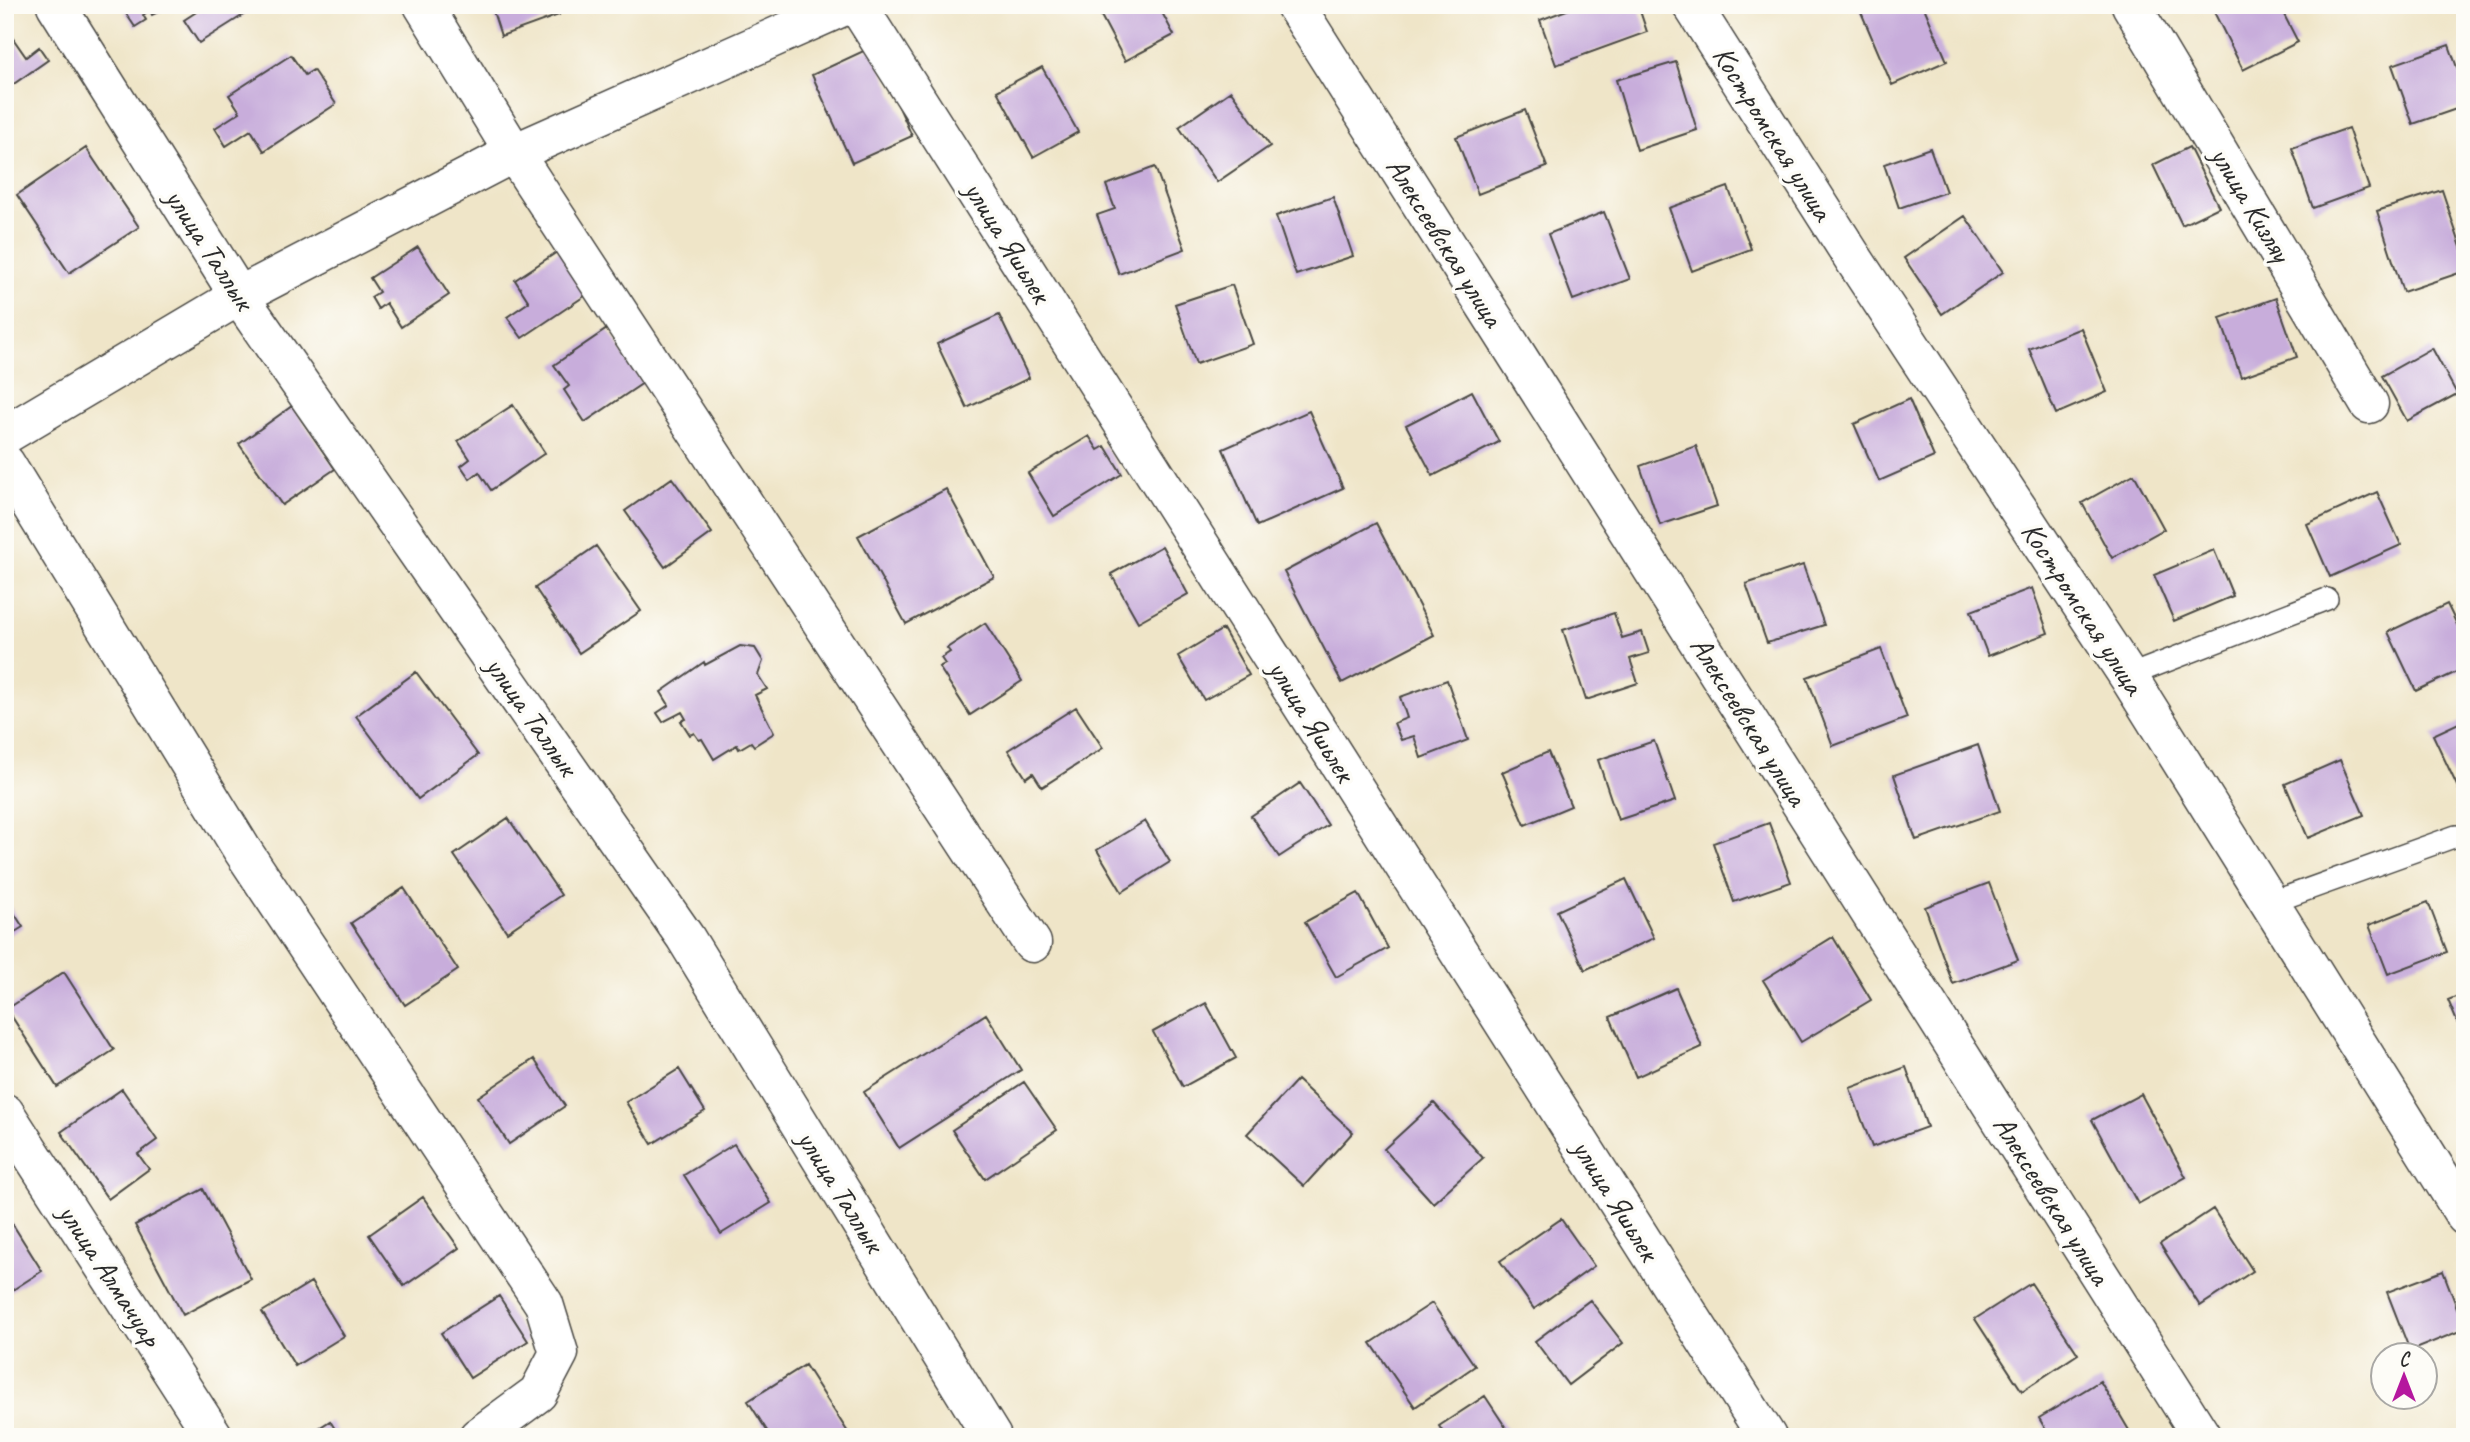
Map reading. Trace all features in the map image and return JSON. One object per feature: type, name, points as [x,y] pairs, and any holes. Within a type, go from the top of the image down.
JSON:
[{"type":"street","name":"улица Таллык","points":[[56,5],[239,296],[685,937],[992,1437]]},
{"type":"street","points":[[423,5],[514,153],[1032,943]]},
{"type":"street","points":[[5,435],[239,296],[514,153],[847,5]]},
{"type":"street","name":"улица Яшьлек","points":[[857,5],[1767,1437]]},
{"type":"street","name":"Алексеевская улица","points":[[1295,5],[2202,1437]]},
{"type":"street","name":"Костромская улица","points":[[1692,5],[1853,258],[2128,676],[2465,1216]]},
{"type":"street","name":"улица Кизляу","points":[[2131,5],[2369,404]]},
{"type":"street","points":[[5,463],[242,848],[544,1304],[559,1353],[538,1393],[478,1437]]},
{"type":"street","name":"улица Алмачуар","points":[[5,1113],[214,1437]]},
{"type":"lane","points":[[2128,676],[2327,599]]},
{"type":"lane","points":[[2270,903],[2456,836]]},
{"type":"building","points":[[138,5],[173,5],[152,15],[150,10],[143,15],[146,20],[135,27],[125,12]]},
{"type":"building","points":[[207,5],[244,5],[248,12],[199,43],[184,20]]},
{"type":"building","points":[[491,5],[556,5],[559,15],[501,36]]},
{"type":"building","points":[[1106,5],[1158,5],[1174,35],[1125,61],[1098,10]]},
{"type":"building","points":[[1580,5],[1638,5],[1647,32],[1556,65],[1540,20]]},
{"type":"building","points":[[1858,5],[1923,5],[1947,61],[1892,85]]},
{"type":"building","points":[[2218,5],[2279,5],[2298,42],[2243,70],[2212,8]]},
{"type":"building","points":[[5,27],[26,57],[39,47],[48,60],[5,90]]},
{"type":"building","points":[[2449,45],[2465,90],[2465,106],[2413,124],[2392,65]]},
{"type":"building","points":[[872,47],[912,136],[852,163],[812,75]]},
{"type":"building","points":[[291,55],[305,75],[313,70],[336,104],[264,151],[251,130],[226,146],[215,128],[240,112],[229,95]]},
{"type":"building","points":[[1676,62],[1697,130],[1637,150],[1616,80]]},
{"type":"building","points":[[1042,67],[1078,132],[1033,157],[997,91]]},
{"type":"building","points":[[1231,91],[1270,146],[1217,182],[1179,127]]},
{"type":"building","points":[[1525,110],[1547,167],[1478,194],[1456,137]]},
{"type":"building","points":[[2348,128],[2369,188],[2313,208],[2292,148]]},
{"type":"building","points":[[2189,147],[2219,207],[2182,225],[2153,165]]},
{"type":"building","points":[[86,148],[139,227],[69,273],[17,195]]},
{"type":"building","points":[[1930,148],[1946,192],[1899,208],[1884,164]]},
{"type":"building","points":[[1155,167],[1185,249],[1119,274],[1097,215],[1115,209],[1106,185]]},
{"type":"building","points":[[1728,187],[1751,249],[1692,271],[1669,208]]},
{"type":"building","points":[[2442,190],[2465,259],[2465,271],[2403,292],[2377,211]]},
{"type":"building","points":[[1333,197],[1353,256],[1296,275],[1276,216]]},
{"type":"building","points":[[1604,212],[1630,279],[1573,300],[1548,234]]},
{"type":"building","points":[[1965,216],[2003,272],[1942,314],[1904,258]]},
{"type":"building","points":[[569,244],[598,287],[522,338],[507,317],[529,302],[515,280]]},
{"type":"building","points":[[418,247],[449,295],[401,327],[386,303],[378,309],[371,297],[379,292],[370,278]]},
{"type":"building","points":[[1232,285],[1253,344],[1196,364],[1175,304]]},
{"type":"building","points":[[2276,298],[2297,357],[2241,377],[2220,318]]},
{"type":"building","points":[[999,315],[1029,378],[967,408],[937,344]]},
{"type":"building","points":[[2081,328],[2107,392],[2056,414],[2029,349]]},
{"type":"building","points":[[607,329],[643,383],[585,422],[564,390],[569,386],[554,365]]},
{"type":"building","points":[[2432,348],[2457,394],[2407,421],[2382,376]]},
{"type":"building","points":[[1472,391],[1499,442],[1433,476],[1406,425]]},
{"type":"building","points":[[1909,399],[1934,457],[1879,481],[1854,424]]},
{"type":"building","points":[[513,405],[545,453],[491,490],[479,472],[470,479],[461,466],[470,459],[458,441]]},
{"type":"building","points":[[292,406],[335,469],[282,505],[239,444]]},
{"type":"building","points":[[1309,411],[1343,488],[1257,526],[1223,449]]},
{"type":"building","points":[[1089,436],[1098,450],[1105,446],[1122,474],[1054,516],[1028,473]]},
{"type":"building","points":[[1696,446],[1717,506],[1660,525],[1640,466]]},
{"type":"building","points":[[2134,474],[2164,529],[2112,558],[2082,503]]},
{"type":"building","points":[[672,478],[712,533],[665,567],[625,511]]},
{"type":"building","points":[[946,489],[994,577],[906,624],[858,536]]},
{"type":"building","points":[[2377,492],[2401,545],[2330,577],[2307,524]]},
{"type":"building","points":[[1376,523],[1434,635],[1342,683],[1284,572]]},
{"type":"building","points":[[596,546],[641,611],[579,653],[535,588]]},
{"type":"building","points":[[1162,546],[1188,594],[1138,622],[1111,574]]},
{"type":"building","points":[[2214,550],[2233,596],[2174,621],[2154,575]]},
{"type":"building","points":[[1803,565],[1824,625],[1767,643],[1746,584]]},
{"type":"building","points":[[2032,588],[2048,633],[1988,656],[1971,611]]},
{"type":"building","points":[[2447,604],[2465,641],[2465,668],[2416,691],[2388,632]]},
{"type":"building","points":[[1614,613],[1622,638],[1642,632],[1649,653],[1630,659],[1638,683],[1586,700],[1563,630]]},
{"type":"building","points":[[985,623],[1022,681],[970,715],[939,667],[945,664],[941,658],[950,652],[947,648]]},
{"type":"building","points":[[1223,629],[1249,675],[1204,700],[1178,656]]},
{"type":"building","points":[[740,646],[755,648],[763,661],[758,675],[767,689],[755,695],[774,733],[754,746],[751,742],[739,749],[737,745],[714,759],[702,739],[699,740],[694,733],[690,735],[681,721],[686,719],[682,712],[663,722],[657,713],[669,705],[661,692],[704,662],[705,665]]},
{"type":"building","points":[[1881,649],[1907,718],[1833,746],[1807,677]]},
{"type":"building","points":[[416,672],[478,755],[418,799],[356,716]]},
{"type":"building","points":[[1447,680],[1468,740],[1421,758],[1414,736],[1401,740],[1394,723],[1407,718],[1400,697]]},
{"type":"building","points":[[1076,707],[1103,748],[1042,787],[1033,773],[1026,778],[1008,750]]},
{"type":"building","points":[[2465,720],[2465,788],[2459,790],[2433,735]]},
{"type":"building","points":[[1654,741],[1675,801],[1618,820],[1598,760]]},
{"type":"building","points":[[1978,745],[2000,811],[1916,840],[1894,775]]},
{"type":"building","points":[[1548,752],[1571,806],[1525,825],[1502,772]]},
{"type":"building","points":[[2340,760],[2364,815],[2308,838],[2285,784]]},
{"type":"building","points":[[1300,783],[1328,825],[1279,857],[1251,816]]},
{"type":"building","points":[[508,818],[561,895],[507,932],[454,855]]},
{"type":"building","points":[[1145,821],[1170,862],[1122,892],[1097,850]]},
{"type":"building","points":[[1769,823],[1791,882],[1734,902],[1713,843]]},
{"type":"building","points":[[1626,879],[1654,938],[1585,970],[1557,911]]},
{"type":"building","points":[[1989,883],[2018,960],[1953,984],[1925,907]]},
{"type":"building","points":[[404,888],[458,970],[405,1005],[351,923]]},
{"type":"building","points":[[1358,893],[1388,948],[1336,977],[1305,922]]},
{"type":"building","points":[[5,899],[23,927],[5,938]]},
{"type":"building","points":[[2428,902],[2447,952],[2388,974],[2369,925]]},
{"type":"building","points":[[1833,937],[1871,1000],[1801,1042],[1763,980]]},
{"type":"building","points":[[64,972],[114,1050],[57,1087],[7,1009]]},
{"type":"building","points":[[1676,988],[1702,1047],[1636,1077],[1610,1017]]},
{"type":"building","points":[[2465,993],[2465,1041],[2448,1000]]},
{"type":"building","points":[[1206,1003],[1236,1058],[1183,1087],[1153,1032]]},
{"type":"building","points":[[986,1014],[1021,1070],[899,1148],[864,1092]]},
{"type":"building","points":[[534,1059],[565,1106],[509,1144],[478,1097]]},
{"type":"building","points":[[1906,1067],[1927,1127],[1872,1147],[1850,1088]]},
{"type":"building","points":[[679,1069],[705,1111],[652,1144],[626,1102]]},
{"type":"building","points":[[1297,1080],[1353,1132],[1304,1186],[1247,1134]]},
{"type":"building","points":[[1024,1082],[1057,1130],[985,1179],[952,1130]]},
{"type":"building","points":[[122,1089],[157,1140],[138,1154],[149,1169],[108,1199],[61,1132]]},
{"type":"building","points":[[2141,1094],[2186,1177],[2138,1204],[2092,1120]]},
{"type":"building","points":[[1434,1103],[1483,1158],[1433,1203],[1384,1149]]},
{"type":"building","points":[[734,1144],[771,1203],[721,1234],[684,1175]]},
{"type":"building","points":[[203,1189],[251,1279],[183,1315],[135,1225]]},
{"type":"building","points":[[423,1197],[459,1248],[404,1286],[369,1235]]},
{"type":"building","points":[[2213,1209],[2253,1271],[2200,1306],[2160,1244]]},
{"type":"building","points":[[5,1212],[42,1271],[5,1295]]},
{"type":"building","points":[[1561,1219],[1594,1266],[1534,1309],[1500,1261]]},
{"type":"building","points":[[2443,1271],[2465,1329],[2438,1340],[2406,1340],[2387,1292]]},
{"type":"building","points":[[311,1282],[344,1336],[295,1366],[262,1312]]},
{"type":"building","points":[[2031,1283],[2078,1354],[2022,1391],[1975,1319]]},
{"type":"building","points":[[499,1296],[528,1341],[470,1378],[441,1333]]},
{"type":"building","points":[[1590,1300],[1623,1343],[1568,1385],[1535,1341]]},
{"type":"building","points":[[1432,1303],[1475,1366],[1415,1407],[1371,1343]]},
{"type":"building","points":[[805,1365],[851,1437],[771,1437],[748,1401]]},
{"type":"building","points":[[2100,1381],[2133,1437],[2050,1437],[2039,1418]]},
{"type":"building","points":[[1485,1396],[1512,1437],[1446,1437],[1439,1426]]},
{"type":"building","points":[[330,1421],[340,1437],[305,1437]]}]
